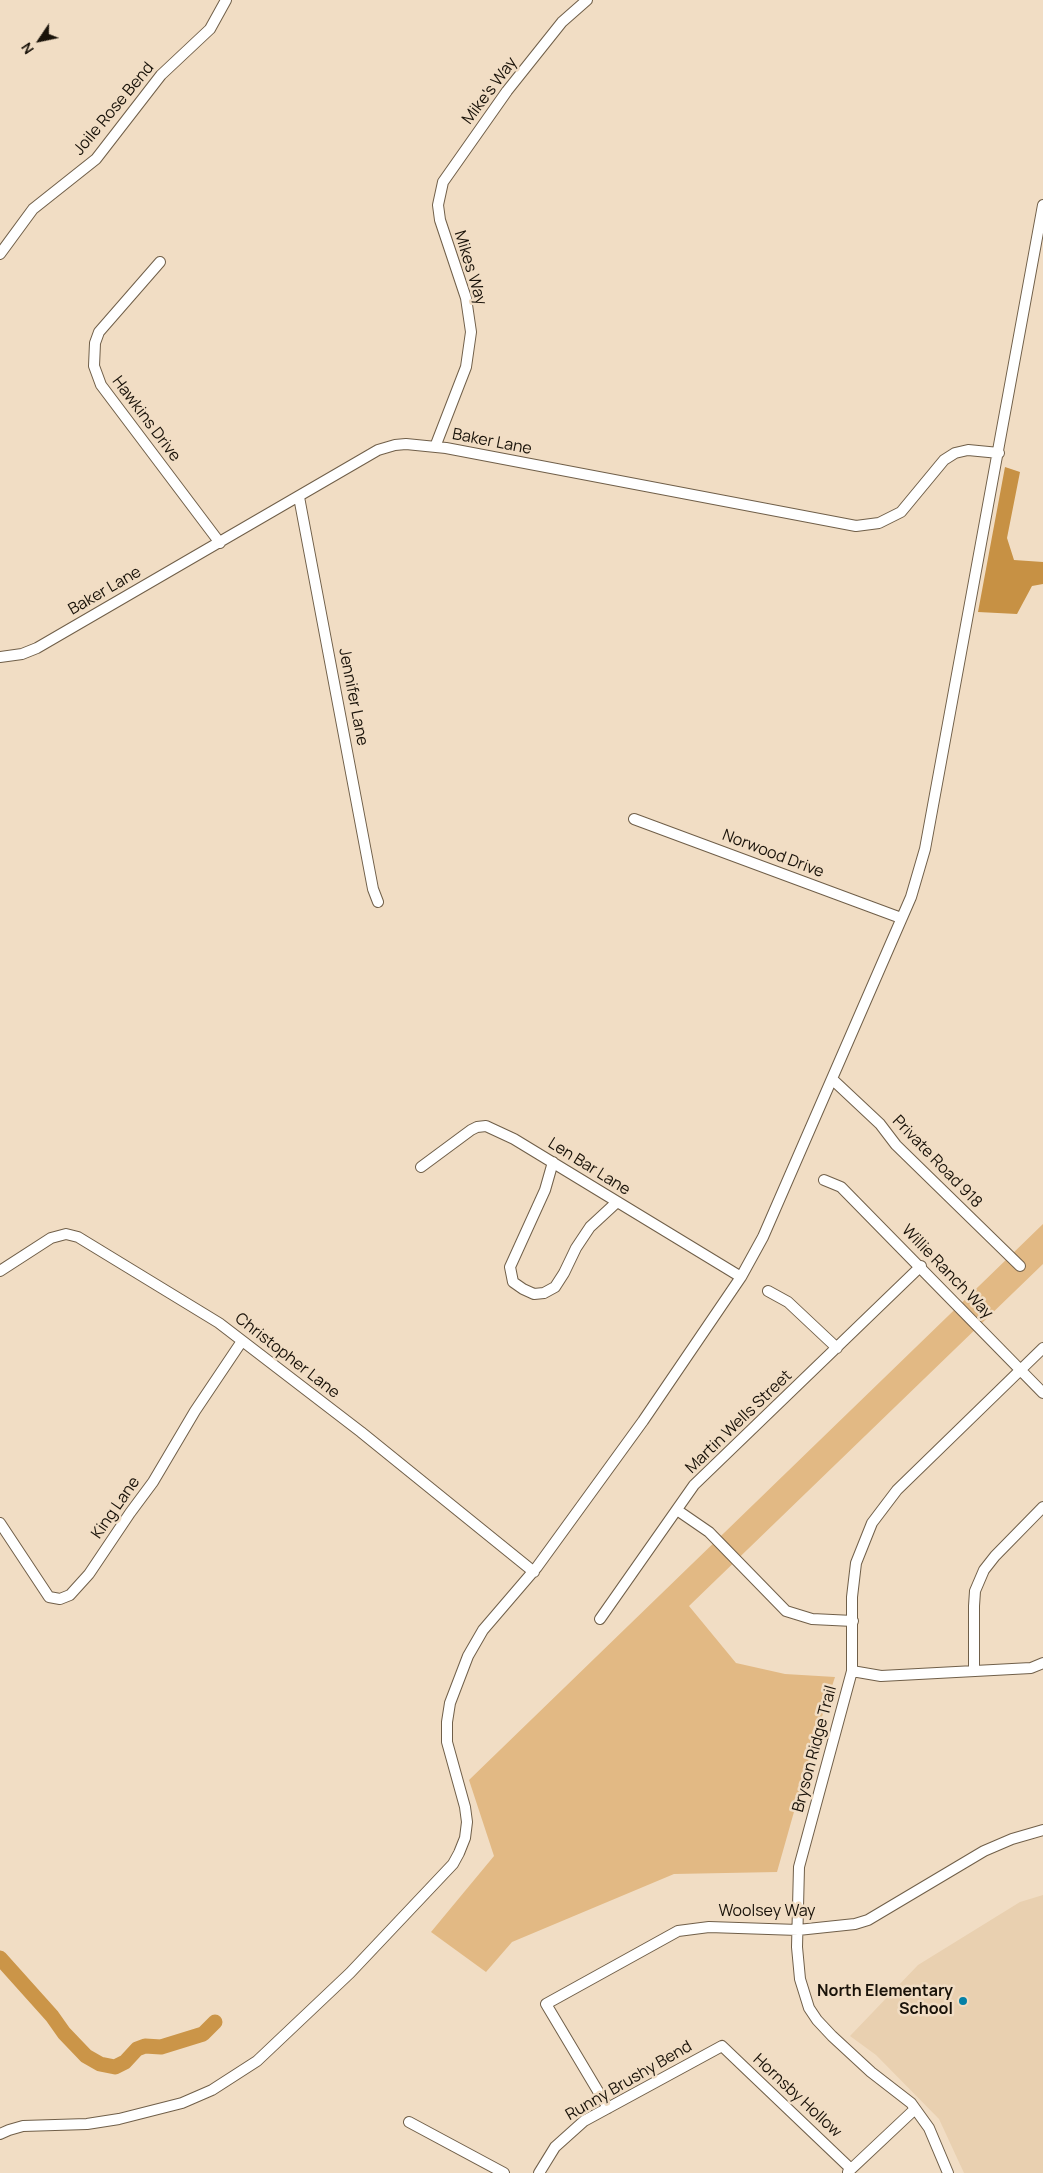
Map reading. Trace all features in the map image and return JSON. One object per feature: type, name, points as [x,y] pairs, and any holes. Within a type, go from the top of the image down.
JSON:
[{"type":"street","name":"Joile Rose Bend","points":[[0,254],[33,209],[96,160],[161,75],[210,29],[226,0]]},
{"type":"street","name":"Mike's Way","points":[[439,212],[439,197],[446,176],[562,22],[587,0]]},
{"type":"street","points":[[0,2134],[24,2126],[87,2124],[119,2119],[166,2108],[212,2090],[257,2061],[350,1973],[452,1864],[459,1853],[465,1838],[467,1822],[465,1807],[447,1742],[446,1722],[450,1702],[475,1643],[492,1618],[534,1572],[646,1416],[741,1277],[763,1237],[911,897],[925,849],[1043,205]]},
{"type":"street","name":"Mikes Way","points":[[435,447],[466,367],[471,332],[466,298],[439,212]]},
{"type":"street","name":"Hawkins Drive","points":[[160,262],[99,332],[95,343],[94,366],[100,385],[220,543]]},
{"type":"street","name":"Baker Lane","points":[[0,657],[22,654],[37,648],[384,448],[406,444],[435,447],[856,526],[879,523],[900,512],[944,460],[955,453],[968,450],[999,453]]},
{"type":"street","name":"Jennifer Lane","points":[[299,497],[378,902]]},
{"type":"street","name":"Norwood Drive","points":[[634,819],[901,918]]},
{"type":"street","name":"Private Road 918","points":[[832,1079],[880,1124],[896,1145],[1020,1266]]},
{"type":"street","name":"Len Bar Lane","points":[[421,1167],[471,1130],[486,1126],[514,1139],[553,1162],[741,1277]]},
{"type":"street","points":[[553,1162],[546,1190],[510,1267],[513,1282],[523,1289],[534,1294],[544,1293],[555,1287],[576,1248],[590,1227],[617,1202]]},
{"type":"street","name":"Willie Ranch Way","points":[[824,1180],[841,1187],[921,1266],[1043,1393]]},
{"type":"street","name":"Christopher Lane","points":[[0,1271],[50,1238],[58,1235],[74,1236],[219,1323],[362,1432],[534,1572]]},
{"type":"street","name":"Martin Wells Street","points":[[600,1619],[694,1486],[921,1266]]},
{"type":"street","points":[[768,1292],[788,1302],[837,1348]]},
{"type":"street","name":"King Lane","points":[[0,1523],[49,1597],[60,1600],[70,1595],[89,1574],[153,1482],[195,1411],[242,1341]]},
{"type":"street","name":"Bryson Ridge Trail","points":[[948,2173],[930,2128],[916,2109],[871,2072],[817,2020],[805,1997],[800,1979],[797,1947],[799,1867],[852,1671],[852,1597],[856,1562],[872,1523],[897,1490],[1043,1348]]},
{"type":"street","points":[[974,1670],[974,1606],[976,1591],[984,1570],[994,1556],[1043,1507]]},
{"type":"street","points":[[677,1510],[710,1532],[786,1611],[812,1619],[852,1621]]},
{"type":"street","points":[[852,1671],[882,1676],[1031,1668],[1043,1663]]},
{"type":"street","name":"Woolsey Way","points":[[608,2108],[546,2004],[678,1931],[709,1927],[798,1930],[855,1924],[868,1920],[984,1851],[1012,1839],[1043,1830]]},
{"type":"street","name":"Runny Brushy Bend","points":[[539,2173],[555,2147],[570,2132],[608,2108],[722,2046]]},
{"type":"street","name":"Hornsby Hollow","points":[[722,2046],[849,2171]]},
{"type":"street","points":[[849,2171],[916,2109]]},
{"type":"street","points":[[409,2122],[504,2173]]},
{"type":"shaded area","points":[[1005,467],[1020,472],[1007,538],[1014,560],[1043,562],[1043,584],[1032,586],[1017,614],[978,612]]},
{"type":"shaded area","points":[[1043,1224],[1043,1264],[689,1606],[736,1663],[785,1674],[835,1677],[814,1741],[777,1872],[674,1874],[512,1942],[486,1972],[431,1932],[494,1856],[469,1780]]},
{"type":"shaded area","name":"North Elementary School","points":[[1043,1895],[1043,2173],[964,2173],[939,2119],[876,2055],[850,2036],[918,1965],[1020,1902]]},
{"type":"waterway","points":[[0,1958],[52,2016],[64,2033],[86,2056],[100,2064],[115,2067],[125,2062],[137,2049],[145,2046],[161,2047],[203,2034],[215,2022]]},
{"type":"place","name":"North Elementary School","points":[[963,2001]]}]
